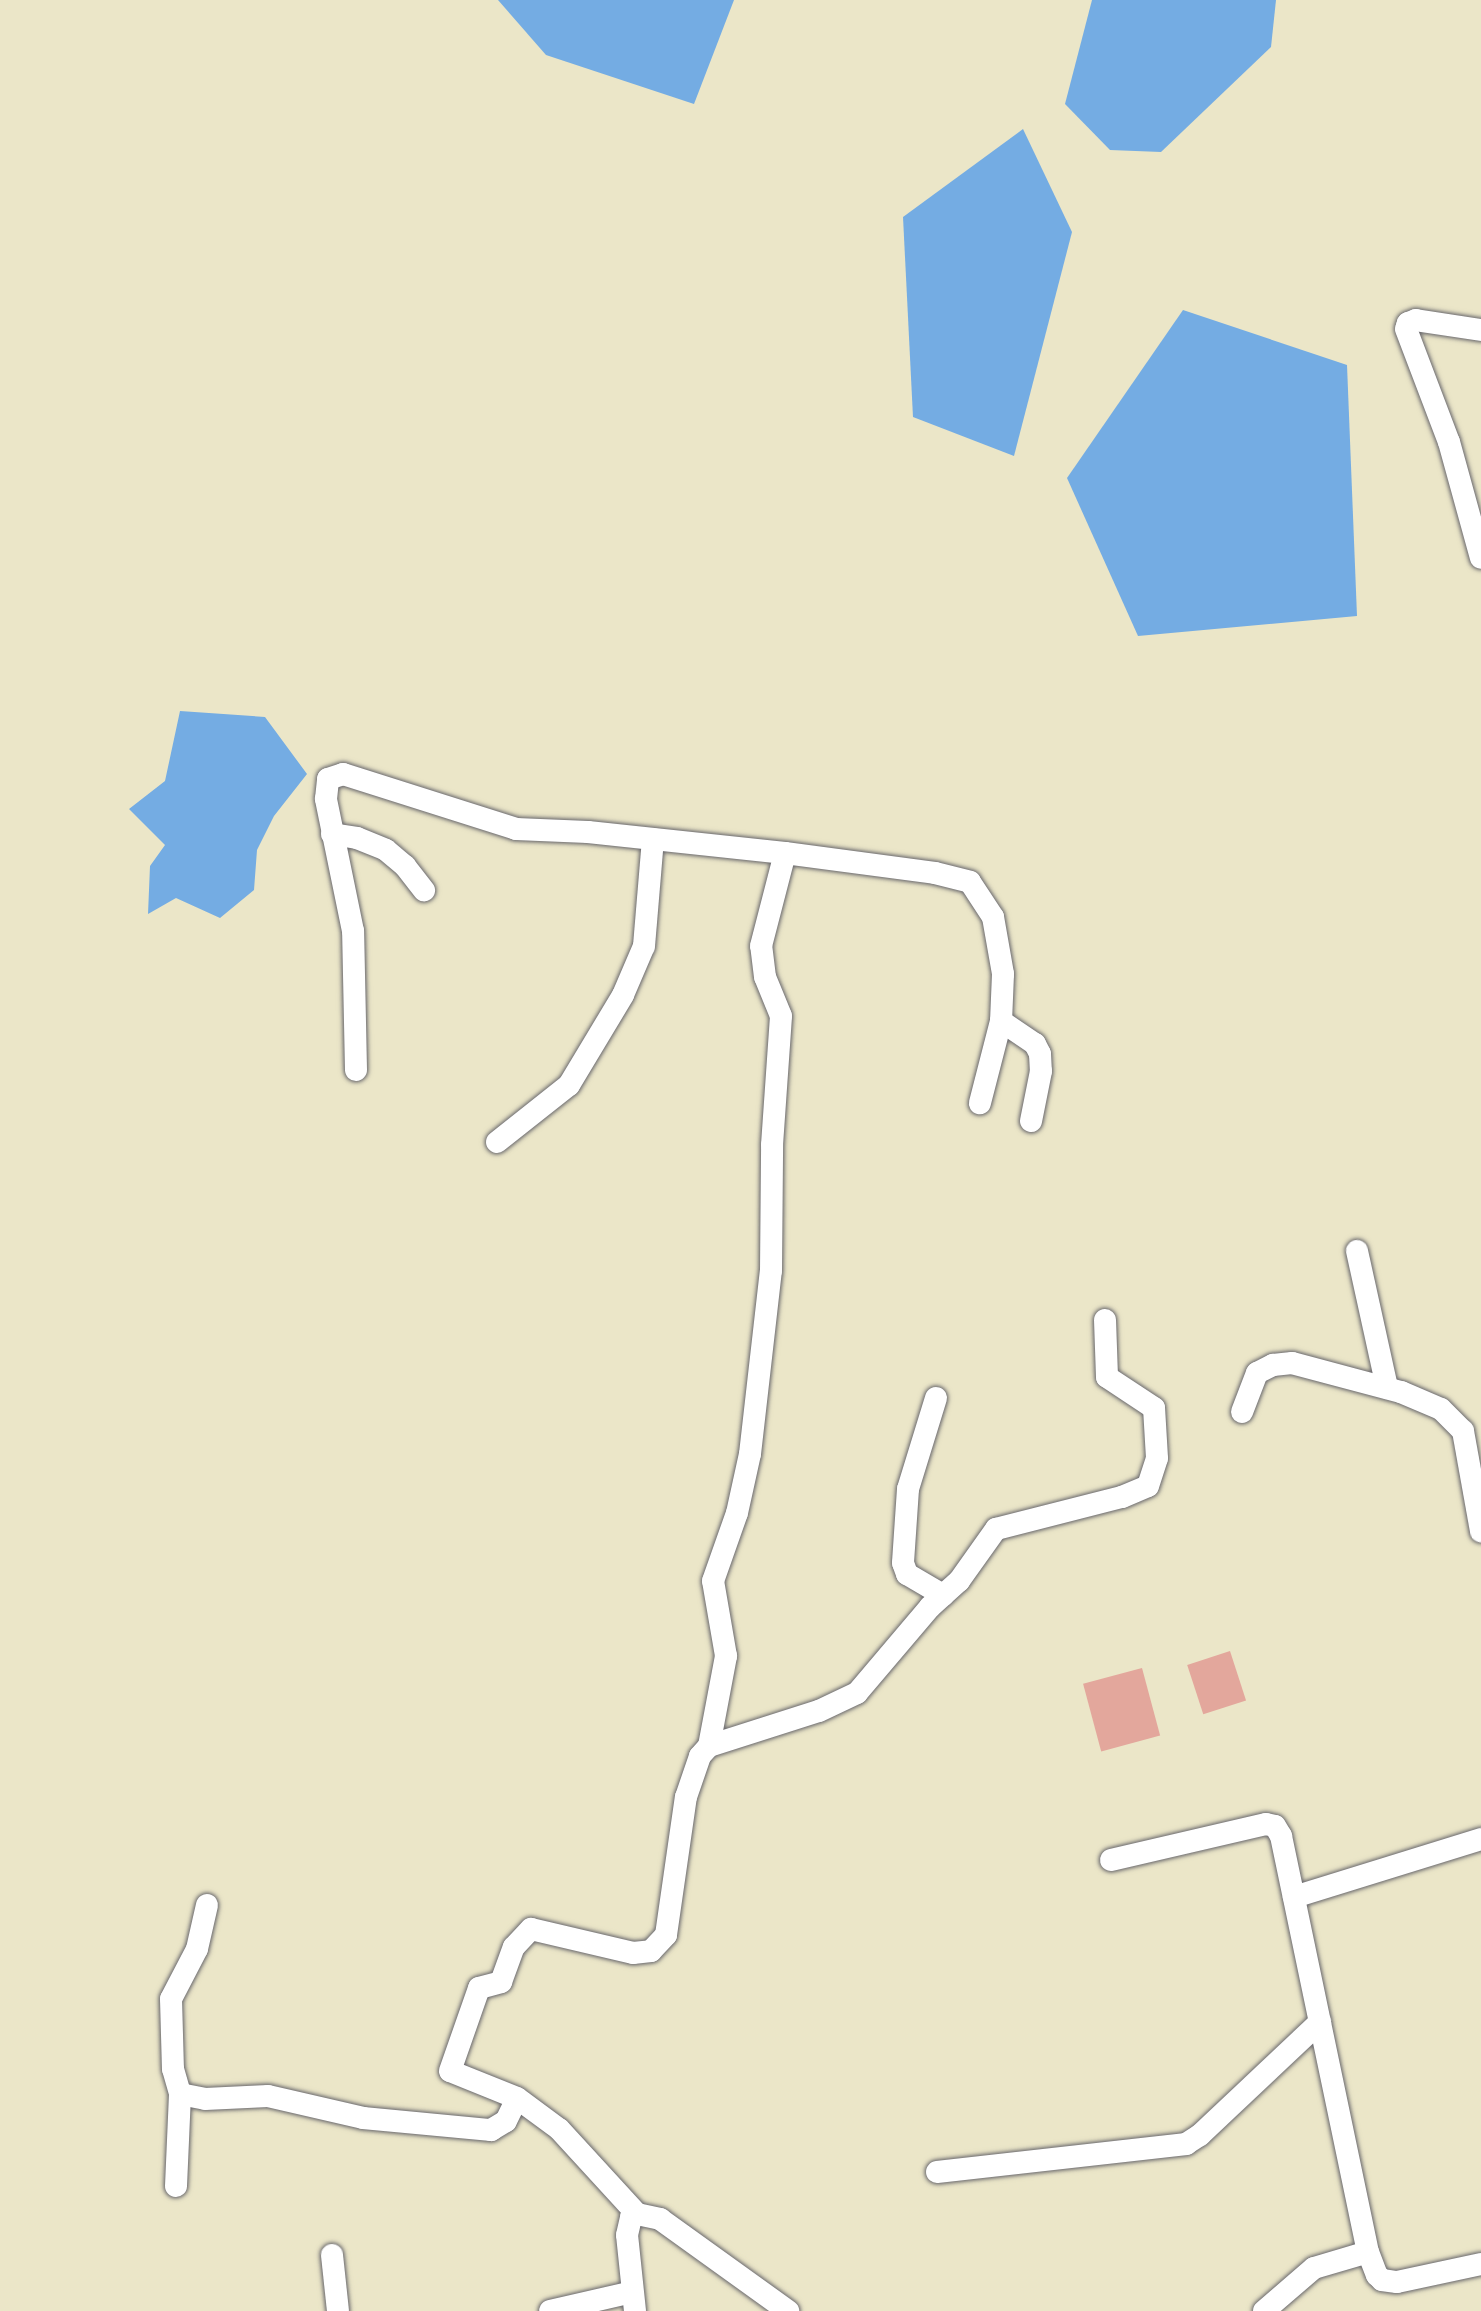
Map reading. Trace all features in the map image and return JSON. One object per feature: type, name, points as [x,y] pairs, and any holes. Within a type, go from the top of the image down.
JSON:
[{"type":"street","points":[[1481,330],[1416,320],[1408,323],[1406,329],[1449,442],[1481,558]]},
{"type":"street","points":[[356,1070],[353,931],[332,834],[326,784],[328,779],[343,774],[377,782],[440,807],[505,827],[785,853],[935,873],[970,882],[993,917],[1001,948],[1001,1021],[980,1103]]},
{"type":"street","points":[[332,834],[357,838],[386,850],[405,866],[424,890]]},
{"type":"street","points":[[497,1142],[569,1085],[623,995],[644,946],[653,839]]},
{"type":"street","points":[[709,1746],[726,1656],[713,1581],[735,1522],[750,1454],[771,1271],[772,1145],[781,1016],[780,1006],[765,977],[761,946],[785,853]]},
{"type":"street","points":[[1001,1021],[1035,1044],[1040,1054],[1041,1071],[1031,1121]]},
{"type":"street","points":[[1357,1251],[1387,1388]]},
{"type":"street","points":[[788,2311],[660,2219],[637,2214],[559,2129],[517,2098],[450,2071],[479,1988],[501,1982],[514,1947],[531,1929],[633,1953],[646,1953],[661,1943],[671,1914],[686,1797],[700,1756],[709,1746],[819,1711],[857,1693],[967,1571],[996,1529],[1122,1497],[1148,1486],[1154,1477],[1159,1437],[1154,1408],[1107,1377],[1105,1320]]},
{"type":"street","points":[[1242,1412],[1251,1380],[1273,1365],[1312,1367],[1387,1388],[1441,1409],[1472,1429],[1481,1531]]},
{"type":"street","points":[[936,1398],[908,1489],[903,1563],[907,1574],[943,1595]]},
{"type":"street","points":[[1111,1860],[1271,1823],[1281,1836],[1368,2252],[1377,2275],[1388,2282],[1481,2264]]},
{"type":"street","points":[[1294,1897],[1481,1839]]},
{"type":"street","points":[[176,2186],[180,2094],[173,2069],[171,1999],[197,1949],[207,1905]]},
{"type":"street","points":[[937,2172],[1186,2144],[1200,2135],[1320,2022]]},
{"type":"street","points":[[180,2094],[205,2099],[268,2096],[363,2118],[491,2130],[506,2121],[517,2098]]},
{"type":"street","points":[[550,2311],[633,2301],[627,2235],[631,2217],[637,2214]]},
{"type":"street","points":[[1264,2311],[1314,2268],[1368,2252]]},
{"type":"street","points":[[332,2255],[338,2311]]},
{"type":"water","points":[[498,0],[734,0],[694,104],[546,55]]},
{"type":"water","points":[[1092,0],[1276,0],[1271,47],[1161,152],[1110,150],[1065,104]]},
{"type":"water","points":[[1023,129],[1072,232],[1014,456],[913,417],[903,217]]},
{"type":"water","points":[[1183,310],[1347,365],[1357,616],[1138,636],[1067,478]]},
{"type":"water","points":[[180,711],[265,717],[307,774],[274,816],[257,850],[254,890],[220,918],[176,898],[148,914],[150,866],[165,845],[129,809],[165,781]]},
{"type":"building","points":[[1230,1651],[1246,1700],[1203,1714],[1187,1665]]},
{"type":"building","points":[[1142,1668],[1160,1736],[1101,1751],[1083,1684]]}]
